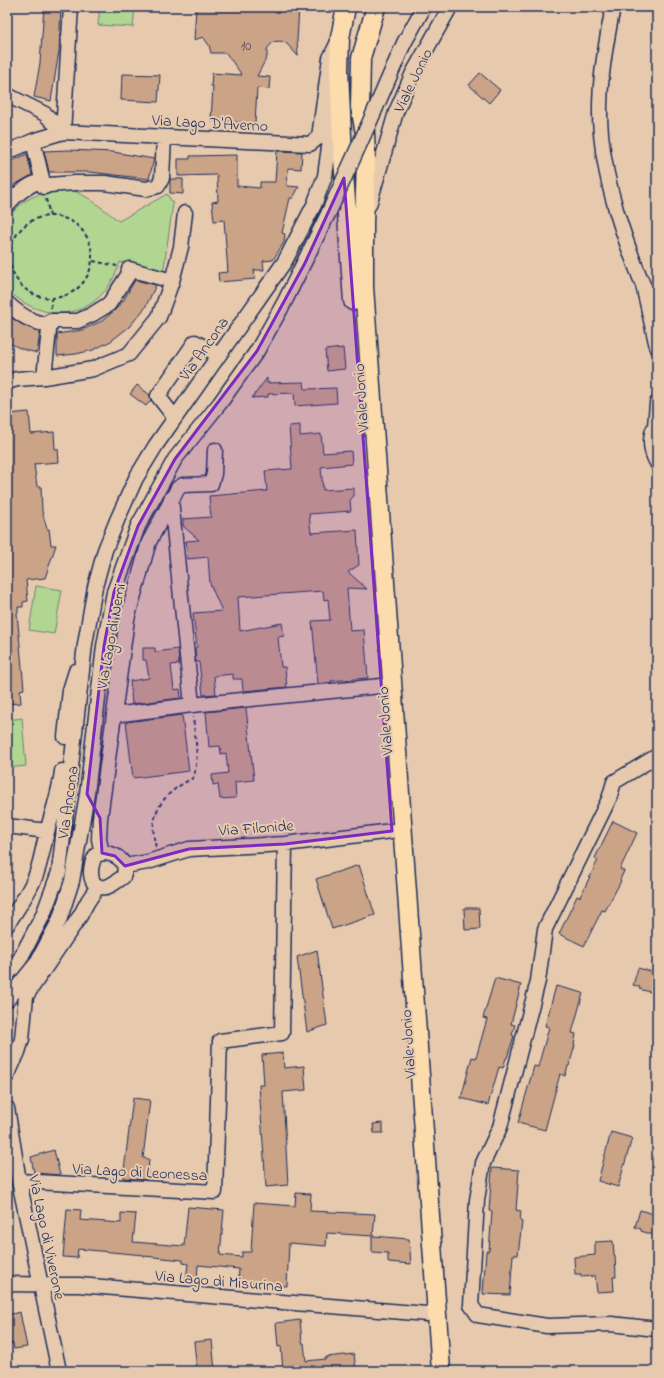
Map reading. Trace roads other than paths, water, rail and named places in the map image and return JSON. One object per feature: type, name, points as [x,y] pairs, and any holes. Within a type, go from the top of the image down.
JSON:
[{"type":"main road","name":"Viale Jonio","points":[[346,7],[340,38],[339,71],[343,158],[430,1371]]},
{"type":"main road","name":"Viale Jonio","points":[[376,7],[361,58],[360,107],[365,133],[366,160],[364,287],[441,1371]]},
{"type":"street","points":[[63,132],[71,7]]},
{"type":"street","name":"Via Ancona","points":[[7,1000],[36,964],[60,921],[72,881],[86,794],[104,646],[114,592],[138,526],[175,459],[220,403],[257,351],[284,303],[305,263],[331,207],[404,43],[424,7]]},
{"type":"street","name":"Viale Jonio","points":[[364,225],[396,112],[412,75],[450,7]]},
{"type":"street","points":[[613,7],[601,87],[601,132],[606,175],[618,219],[643,285],[657,347]]},
{"type":"street","name":"Via Lago D'Averno","points":[[7,152],[33,141],[63,132],[310,144],[319,137],[330,58],[340,38]]},
{"type":"street","name":"Via Ancona","points":[[7,975],[20,958],[43,915],[59,872],[85,644],[95,586],[105,550],[136,478],[156,444],[285,261],[314,205],[325,176],[339,71]]},
{"type":"street","points":[[7,94],[45,114],[63,132]]},
{"type":"street","points":[[7,205],[14,197],[36,183],[49,185],[105,183],[146,189],[158,186],[162,178],[164,137]]},
{"type":"street","points":[[33,141],[43,184]]},
{"type":"street","points":[[10,377],[44,377],[94,370],[129,354],[159,317],[172,281],[181,247],[185,213]]},
{"type":"street","points":[[7,304],[21,316],[42,324],[78,321],[109,304],[128,275],[130,269],[172,281]]},
{"type":"street","points":[[643,285],[657,307]]},
{"type":"street","points":[[44,377],[50,323]]},
{"type":"street","points":[[174,418],[158,396],[195,342],[219,355]]},
{"type":"street","points":[[657,403],[656,424],[651,439],[652,451],[657,463]]},
{"type":"street","name":"Via Lago di Nemi","points":[[102,853],[99,839],[100,818],[127,619],[137,580],[149,542],[171,498],[178,488],[183,485],[211,484],[214,474],[215,450]]},
{"type":"street","points":[[171,498],[192,705]]},
{"type":"street","name":"Via Ancona","points":[[7,925],[21,903],[35,876],[44,848],[47,831],[60,784],[70,690],[85,644]]},
{"type":"street","points":[[114,715],[192,705],[381,686]]},
{"type":"street","points":[[657,756],[614,782],[609,799],[545,929],[538,982],[500,1127],[483,1163],[477,1200],[471,1305],[478,1314],[547,1326],[611,1324],[657,1329]]},
{"type":"street","points":[[86,794],[100,818]]},
{"type":"street","points":[[7,826],[47,831]]},
{"type":"street","name":"Via Filonide","points":[[124,866],[148,862],[189,849],[285,844],[392,831]]},
{"type":"street","name":"Via Lago di Leonessa","points":[[19,1181],[215,1192],[220,1041],[282,1033],[285,844]]},
{"type":"street","points":[[109,853],[124,863],[124,866],[123,877],[107,887],[98,886],[92,880],[91,869],[96,855],[109,853]]},
{"type":"street","points":[[9,1068],[22,1039],[26,996],[80,916],[98,886]]},
{"type":"street","points":[[7,905],[21,903]]},
{"type":"street","name":"Via Lago di Viverone","points":[[7,1114],[19,1181],[59,1371]]},
{"type":"street","name":"Via Lago di Misurina","points":[[7,1284],[41,1286],[79,1285],[427,1314]]}]
